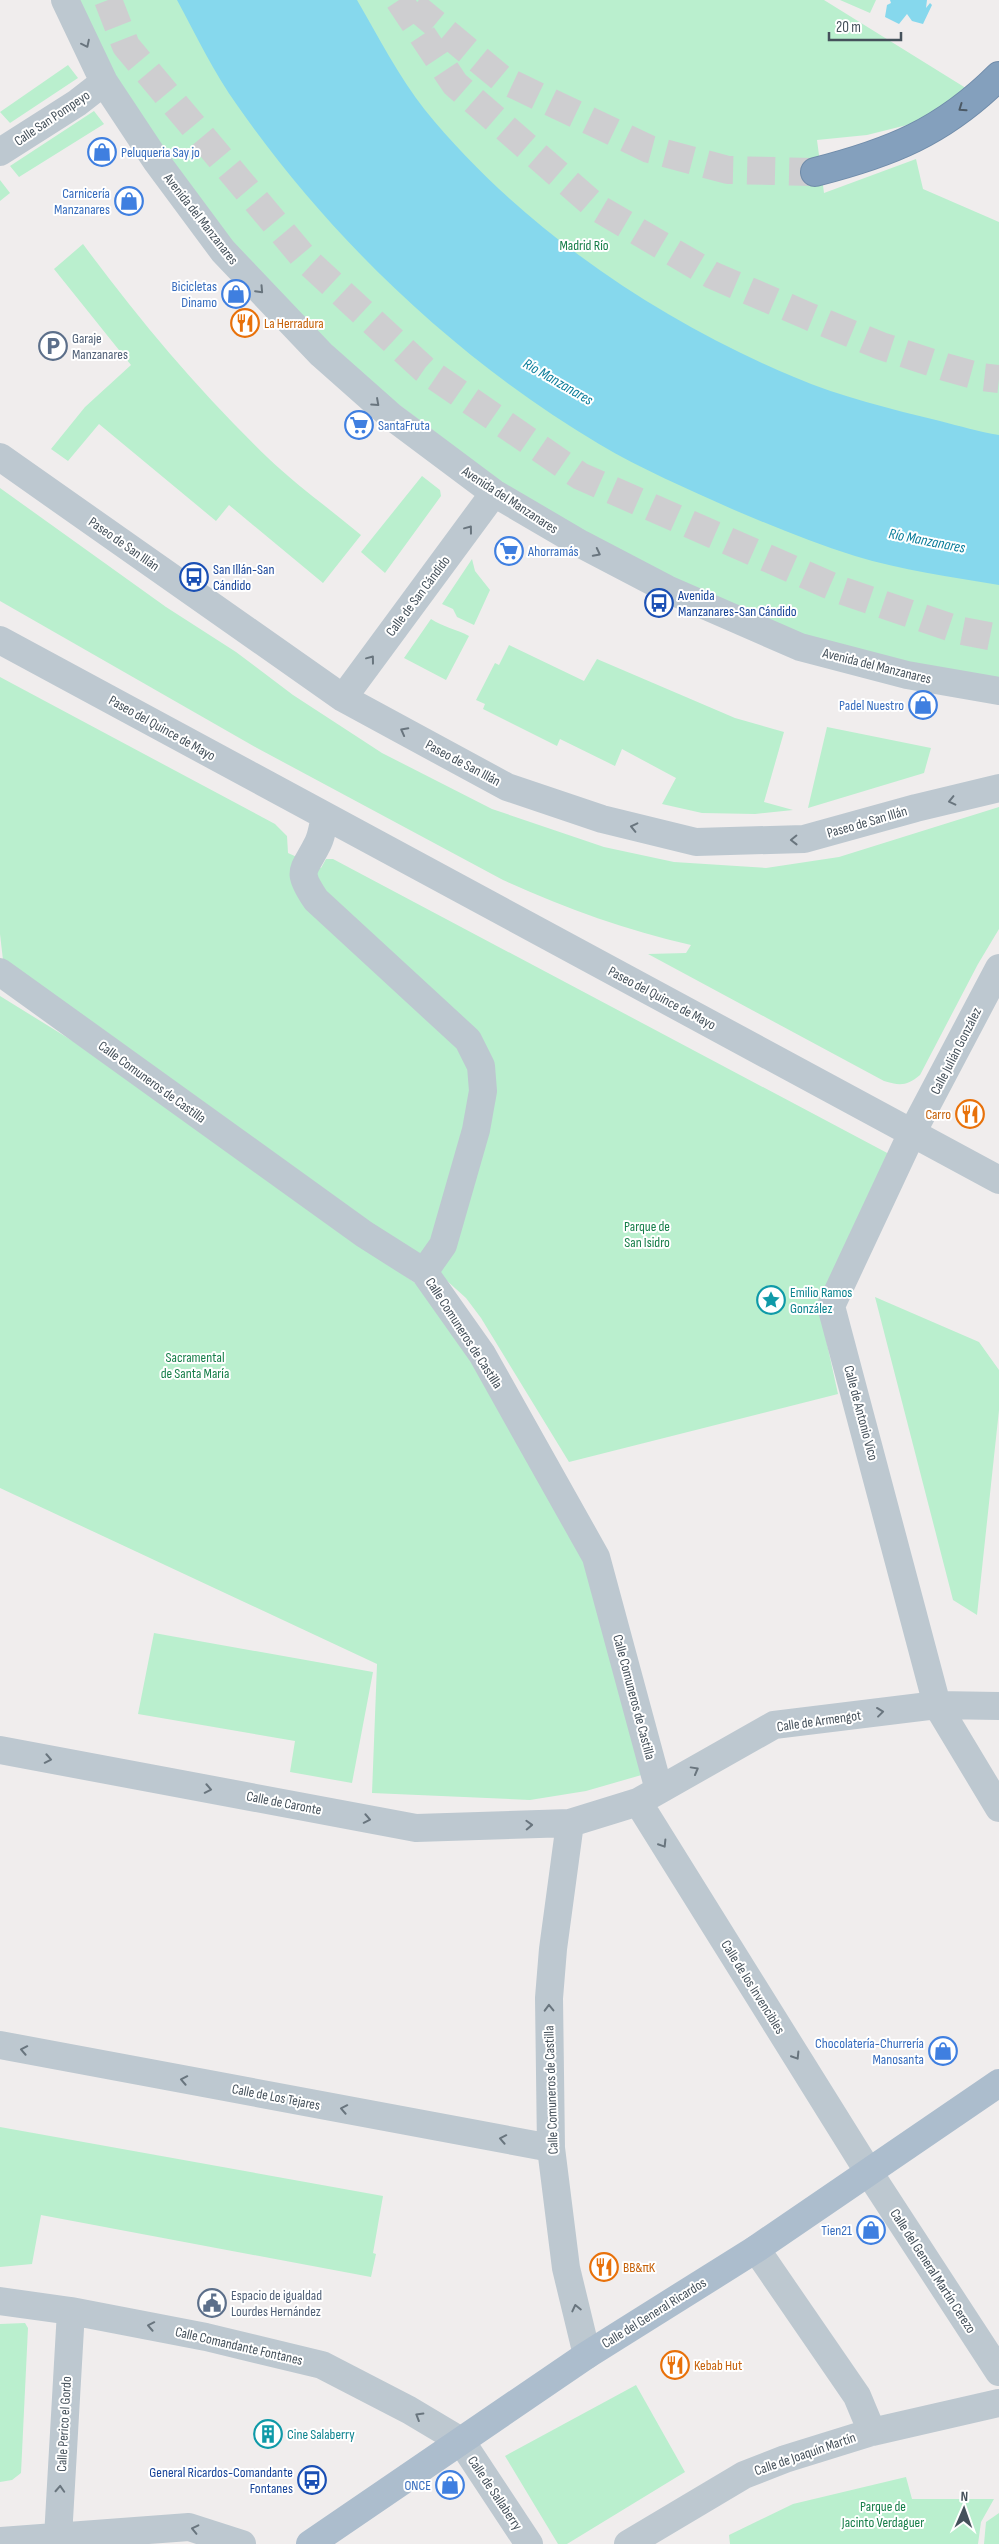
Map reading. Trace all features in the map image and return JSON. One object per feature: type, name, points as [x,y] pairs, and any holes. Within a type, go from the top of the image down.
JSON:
[{"type":"highway","points":[[815,172],[866,159],[923,135],[978,98],[999,76]]},
{"type":"main road","name":"Calle del General Ricardos","points":[[310,2544],[587,2356],[756,2248],[999,2083]]},
{"type":"street","name":"Avenida del Manzanares","points":[[64,0],[104,82],[157,162],[223,251],[321,354],[390,416],[494,493],[580,544],[667,589],[800,647],[907,675],[999,691]]},
{"type":"street","name":"Calle San Pompeyo","points":[[0,152],[77,104],[104,82]]},
{"type":"street","name":"Paseo de San Illán","points":[[0,456],[343,698],[507,787],[602,819],[696,842],[804,840],[999,788]]},
{"type":"street","name":"Calle de San Cándido","points":[[343,698],[494,493]]},
{"type":"street","name":"Paseo del Quince de Mayo","points":[[0,640],[999,1180]]},
{"type":"street","points":[[324,816],[319,842],[303,866],[305,883],[316,900],[468,1040],[481,1066],[484,1092],[476,1130],[443,1245],[424,1272]]},
{"type":"street","name":"Calle Julián González","points":[[912,1134],[999,968]]},
{"type":"street","name":"Calle Comuneros de Castilla","points":[[0,972],[364,1234],[424,1272],[482,1354],[596,1557],[648,1796]]},
{"type":"street","name":"Calle de Antonio Vico","points":[[912,1134],[831,1306],[937,1705],[999,1808]]},
{"type":"street","name":"Calle de Armengot","points":[[570,1823],[648,1796],[774,1725],[937,1705],[999,1706]]},
{"type":"street","name":"Calle de Caronte","points":[[0,1750],[416,1828],[570,1823]]},
{"type":"street","name":"Calle de los Invencibles","points":[[648,1796],[868,2171]]},
{"type":"street","name":"Calle Comuneros de Castilla","points":[[570,1823],[553,1949],[549,1998],[551,2148],[566,2268],[587,2356]]},
{"type":"street","name":"Calle de Los Tejares","points":[[0,2045],[551,2148]]},
{"type":"street","name":"Calle del General Martín Cerezo","points":[[868,2171],[999,2372]]},
{"type":"street","name":"Calle de Joaquín Martín","points":[[628,2544],[744,2475],[784,2459],[872,2432],[857,2396],[756,2248]]},
{"type":"street","name":"Calle Comandante Fontanes","points":[[0,2301],[71,2311],[206,2337],[322,2365],[409,2410],[461,2441]]},
{"type":"street","name":"Calle Perico el Gordo","points":[[58,2537],[71,2311]]},
{"type":"street","points":[[872,2432],[999,2403]]},
{"type":"street","name":"Calle de Sallaberry","points":[[461,2441],[529,2544]]},
{"type":"street","points":[[0,2541],[189,2527],[242,2544]]},
{"type":"green space","name":"Madrid Río","points":[[76,0],[824,0],[969,90],[915,123],[867,135],[817,140],[824,193],[916,159],[923,189],[999,222],[999,682],[847,651],[675,585],[507,487],[318,343],[244,261],[128,99]]},
{"type":"green space","points":[[840,0],[876,0],[870,13]]},
{"type":"green space","points":[[68,65],[78,78],[10,123],[0,112]]},
{"type":"green space","points":[[94,111],[104,124],[19,177],[10,166]]},
{"type":"green space","points":[[0,180],[10,193],[0,201]]},
{"type":"green space","points":[[83,244],[148,327],[217,407],[278,467],[361,535],[323,583],[229,505],[216,521],[99,424],[68,461],[51,449],[85,407],[131,365],[54,269]]},
{"type":"green space","points":[[422,476],[440,490],[441,496],[385,573],[361,552]]},
{"type":"green space","points":[[0,488],[166,607],[236,652],[293,695],[382,753],[492,809],[604,847],[674,862],[766,868],[839,857],[999,807],[999,929],[978,964],[920,1075],[903,1084],[884,1081],[648,954],[686,953],[691,945],[595,917],[503,880],[257,748],[0,601]]},
{"type":"green space","points":[[472,559],[475,571],[490,590],[474,625],[457,617],[453,609],[442,604]]},
{"type":"green space","points":[[431,619],[469,636],[446,680],[404,658]]},
{"type":"green space","points":[[509,645],[584,681],[597,659],[735,718],[784,732],[764,802],[793,810],[755,814],[702,813],[662,804],[676,778],[622,749],[615,766],[560,739],[557,746],[483,709],[485,704],[476,700],[495,663],[499,665]]},
{"type":"green space","name":"Parque de San Isidro","points":[[0,677],[275,824],[287,836],[288,853],[321,868],[326,859],[333,859],[891,1155],[818,1303],[838,1394],[569,1462],[481,1318],[466,1298],[446,1280],[3,960],[0,934]]},
{"type":"green space","points":[[827,727],[931,748],[924,773],[808,808]]},
{"type":"green space","name":"Sacramental de Santa María","points":[[0,996],[76,1043],[286,1188],[294,1198],[428,1292],[586,1540],[645,1774],[586,1791],[530,1800],[372,1793],[377,1664],[0,1488]]},
{"type":"green space","points":[[875,1297],[979,1342],[999,1370],[999,1410],[977,1615],[953,1600]]},
{"type":"green space","points":[[154,1633],[373,1672],[352,1783],[290,1772],[295,1741],[138,1714]]},
{"type":"green space","points":[[0,2127],[383,2196],[373,2253],[376,2254],[371,2277],[41,2215],[32,2264],[0,2267]]},
{"type":"green space","points":[[25,2323],[28,2328],[21,2473],[12,2480],[0,2482],[0,2324]]},
{"type":"green space","points":[[636,2385],[685,2472],[567,2544],[558,2544],[505,2456]]},
{"type":"green space","name":"Parque de Jacinto Verdaguer","points":[[906,2477],[912,2499],[994,2499],[981,2522],[978,2544],[730,2544],[729,2535],[793,2504]]},
{"type":"green space","points":[[999,2513],[999,2544],[984,2544],[986,2522]]},
{"type":"water","name":"Río Manzanares","points":[[177,0],[357,0],[406,84],[425,110],[462,152],[503,193],[593,266],[692,328],[794,377],[866,402],[999,435],[999,585],[926,573],[872,561],[793,534],[732,509],[648,470],[599,444],[547,411],[496,375],[400,294],[313,203],[237,105],[205,54]]},
{"type":"water","points":[[890,0],[927,0],[926,8],[930,3],[932,5],[923,24],[912,21],[907,14],[899,24],[885,17],[887,5],[891,3]]},
{"type":"tunnel","points":[[108,0],[126,46],[305,259],[424,369],[580,476],[840,590],[958,630],[999,638]]},
{"type":"tunnel","points":[[399,0],[455,84],[596,207],[712,275],[808,316],[881,346],[945,367],[981,377],[999,379]]},
{"type":"tunnel","points":[[414,6],[502,79],[649,149],[728,170],[815,172]]},
{"type":"place","name":"Peluqueria Say jo","points":[[102,152]]},
{"type":"place","name":"Carnicería Manzanares","points":[[129,201]]},
{"type":"place","name":"Bicicletas Dinamo","points":[[236,294]]},
{"type":"place","name":"La Herradura","points":[[245,323]]},
{"type":"place","name":"Garaje Manzanares","points":[[53,346]]},
{"type":"place","name":"SantaFruta","points":[[359,425]]},
{"type":"place","name":"Ahorramás","points":[[509,551]]},
{"type":"place","name":"San Illán-San Cándido","points":[[194,577]]},
{"type":"place","name":"Avenida Manzanares-San Cándido","points":[[659,603]]},
{"type":"place","name":"Padel Nuestro","points":[[923,705]]},
{"type":"place","name":"Carro","points":[[970,1114]]},
{"type":"place","name":"Emilio Ramos González","points":[[771,1300]]},
{"type":"place","name":"Chocolatería-Churrería Manosanta","points":[[943,2051]]},
{"type":"place","name":"Tien21","points":[[871,2230]]},
{"type":"place","name":"BB&πK","points":[[604,2267]]},
{"type":"place","name":"Espacio de igualdad Lourdes Hernández","points":[[212,2303]]},
{"type":"place","name":"Kebab Hut","points":[[675,2365]]},
{"type":"place","name":"Cine Salaberry","points":[[268,2434]]},
{"type":"place","name":"General Ricardos-Comandante Fontanes","points":[[312,2480]]},
{"type":"place","name":"ONCE","points":[[450,2485]]}]
